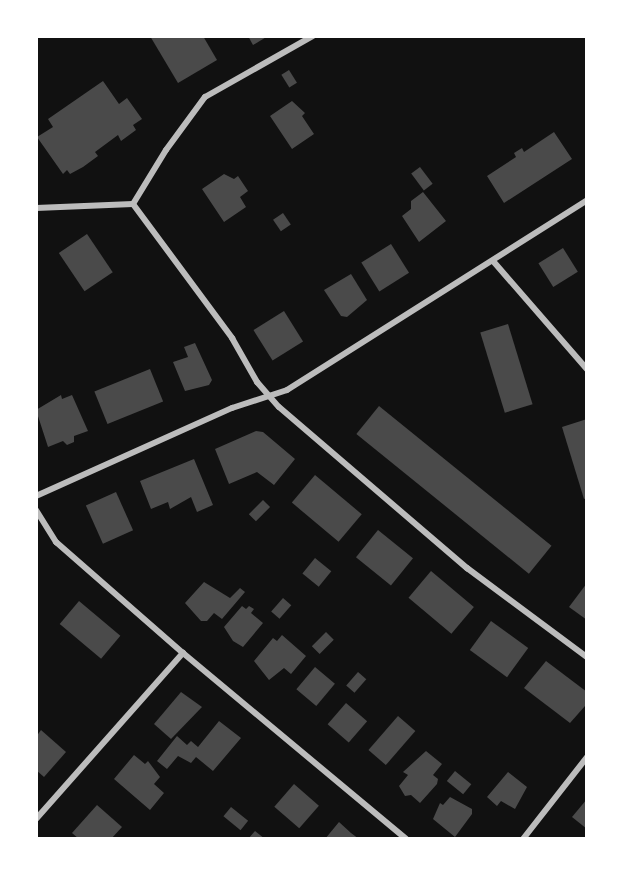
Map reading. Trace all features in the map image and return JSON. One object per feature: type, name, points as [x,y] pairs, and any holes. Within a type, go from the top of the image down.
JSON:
[{"type":"street","points":[[133,204],[165,150],[205,97],[314,36]]},
{"type":"street","points":[[36,496],[222,412],[269,397],[303,381],[587,200]]},
{"type":"street","points":[[36,208],[133,204]]},
{"type":"street","points":[[133,204],[232,338],[269,397],[467,568],[587,657]]},
{"type":"street","points":[[493,261],[587,369]]},
{"type":"street","points":[[36,510],[56,542],[183,653],[406,839]]},
{"type":"street","points":[[36,819],[183,653]]},
{"type":"street","points":[[523,839],[587,757]]},
{"type":"building","points":[[150,36],[203,36],[217,60],[178,83]]},
{"type":"building","points":[[248,36],[268,36],[253,45]]},
{"type":"building","points":[[289,70],[297,83],[289,87],[281,75]]},
{"type":"building","points":[[103,81],[119,104],[127,98],[142,119],[133,125],[136,130],[121,141],[118,135],[95,152],[98,156],[83,167],[70,174],[67,170],[63,174],[37,137],[53,127],[48,119]]},
{"type":"building","points":[[292,101],[305,113],[302,116],[314,134],[292,149],[270,116]]},
{"type":"building","points":[[554,132],[572,159],[504,203],[487,176],[516,157],[514,153],[522,148],[524,152]]},
{"type":"building","points":[[420,167],[433,184],[424,190],[411,174]]},
{"type":"building","points":[[224,174],[234,179],[238,176],[248,191],[240,197],[246,207],[224,222],[202,189]]},
{"type":"building","points":[[423,192],[446,221],[419,242],[402,216],[411,209],[411,201]]},
{"type":"building","points":[[283,213],[291,225],[281,231],[273,220]]},
{"type":"building","points":[[87,234],[113,272],[85,291],[59,253]]},
{"type":"building","points":[[391,244],[409,273],[379,291],[361,263]]},
{"type":"building","points":[[563,248],[578,272],[553,287],[538,263]]},
{"type":"building","points":[[351,274],[367,300],[347,317],[341,316],[324,290]]},
{"type":"building","points":[[284,311],[303,342],[273,361],[253,330]]},
{"type":"building","points":[[508,324],[533,404],[505,413],[480,332]]},
{"type":"building","points":[[195,343],[212,380],[209,385],[185,391],[173,362],[188,357],[184,347]]},
{"type":"building","points":[[150,369],[163,401],[107,424],[94,391]]},
{"type":"building","points":[[61,395],[62,399],[72,395],[88,431],[74,436],[74,442],[67,445],[63,441],[48,447],[36,410]]},
{"type":"building","points":[[379,406],[552,546],[529,574],[356,434]]},
{"type":"building","points":[[587,419],[587,498],[584,499],[562,427]]},
{"type":"building","points":[[256,431],[263,432],[295,459],[274,485],[257,472],[229,484],[215,449]]},
{"type":"building","points":[[194,459],[213,505],[197,512],[191,497],[170,509],[168,502],[151,509],[140,481]]},
{"type":"building","points":[[315,475],[362,514],[339,542],[292,503]]},
{"type":"building","points":[[116,492],[133,530],[103,544],[86,505]]},
{"type":"building","points":[[263,500],[270,507],[256,521],[249,514]]},
{"type":"building","points":[[378,530],[413,558],[391,586],[356,557]]},
{"type":"building","points":[[315,558],[331,571],[319,587],[302,574]]},
{"type":"building","points":[[431,571],[474,607],[451,634],[409,598]]},
{"type":"building","points":[[204,582],[230,598],[240,588],[245,592],[222,619],[214,613],[207,621],[201,621],[185,603]]},
{"type":"building","points":[[587,583],[587,620],[569,607]]},
{"type":"building","points":[[283,598],[291,605],[279,619],[271,612]]},
{"type":"building","points":[[79,601],[120,636],[101,659],[60,624]]},
{"type":"building","points":[[242,606],[246,609],[249,606],[254,609],[251,613],[263,623],[243,647],[233,641],[224,627]]},
{"type":"building","points":[[491,621],[528,648],[507,677],[470,650]]},
{"type":"building","points":[[326,632],[334,640],[320,654],[312,646]]},
{"type":"building","points":[[282,635],[306,656],[291,674],[284,668],[269,680],[254,661],[273,638],[277,641]]},
{"type":"building","points":[[546,661],[587,692],[585,706],[570,723],[524,688]]},
{"type":"building","points":[[315,667],[335,684],[316,706],[296,689]]},
{"type":"building","points":[[358,672],[366,679],[354,693],[346,686]]},
{"type":"building","points":[[181,692],[202,707],[171,739],[154,724]]},
{"type":"building","points":[[346,703],[367,721],[349,743],[328,724]]},
{"type":"building","points":[[398,716],[415,731],[386,765],[368,750]]},
{"type":"building","points":[[219,721],[241,738],[213,771],[196,757],[191,763],[178,756],[167,769],[157,761],[177,736],[187,745],[191,741],[198,747]]},
{"type":"building","points":[[41,730],[66,752],[44,777],[36,770],[36,737]]},
{"type":"building","points":[[426,751],[442,764],[433,775],[438,779],[437,784],[420,803],[411,795],[405,796],[399,786],[408,775],[403,772]]},
{"type":"building","points":[[134,755],[145,764],[148,761],[160,777],[154,784],[164,793],[150,810],[114,779]]},
{"type":"building","points":[[455,771],[471,784],[463,794],[447,781]]},
{"type":"building","points":[[508,772],[527,787],[515,809],[501,801],[497,806],[487,797]]},
{"type":"building","points":[[294,784],[319,806],[299,828],[274,807]]},
{"type":"building","points":[[450,797],[472,809],[472,814],[455,837],[433,819],[440,803],[443,805]]},
{"type":"building","points":[[587,799],[587,829],[572,817]]},
{"type":"building","points":[[97,805],[122,827],[111,839],[79,839],[72,833]]},
{"type":"building","points":[[231,807],[248,821],[241,830],[223,816]]},
{"type":"building","points":[[339,822],[351,833],[359,839],[325,839]]},
{"type":"building","points":[[255,831],[265,839],[248,839]]}]
